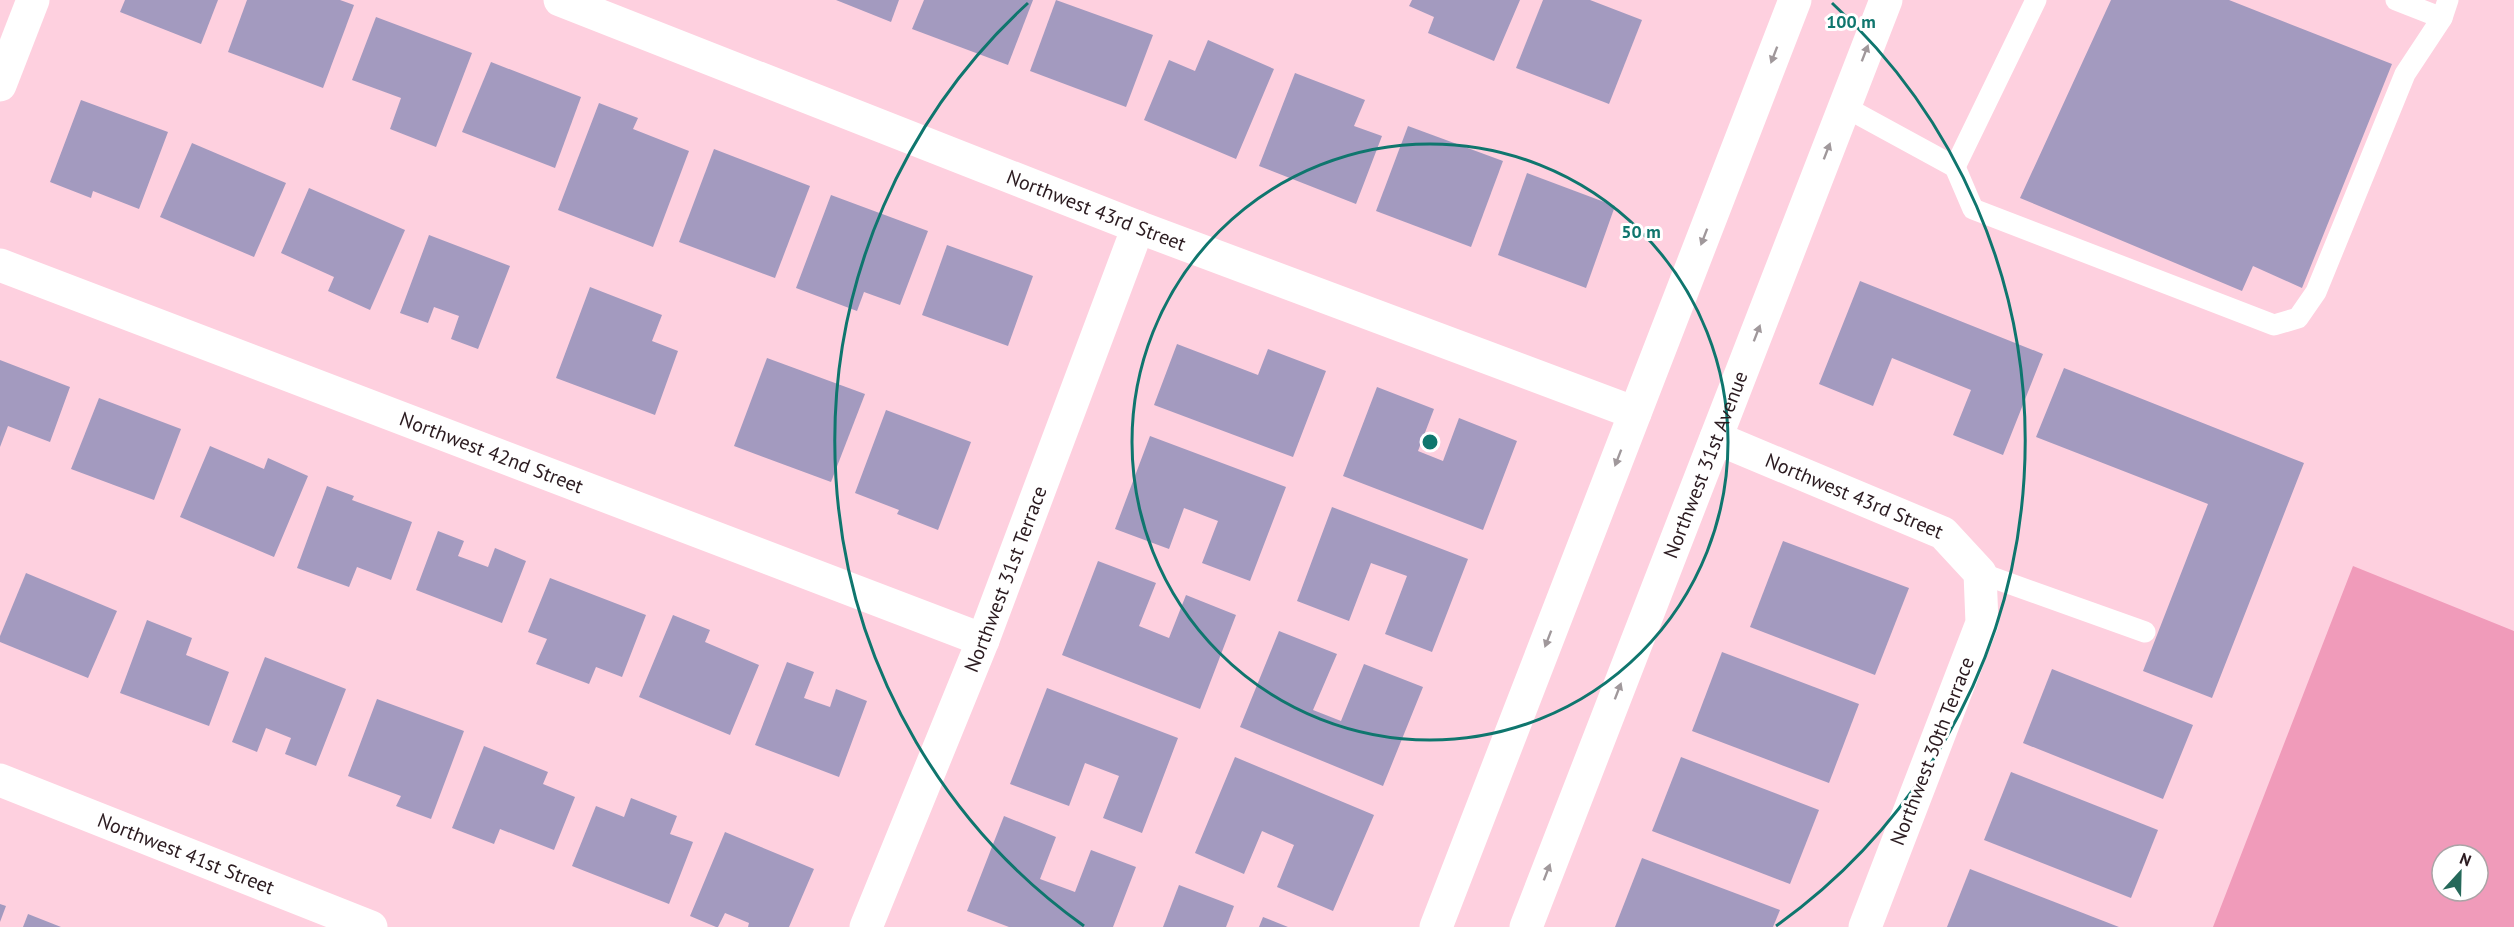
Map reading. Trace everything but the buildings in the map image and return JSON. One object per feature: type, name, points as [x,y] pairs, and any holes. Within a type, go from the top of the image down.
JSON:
[{"type":"street","points":[[0,85],[33,0]]},
{"type":"street","name":"Northwest 43rd Street","points":[[560,0],[1138,227],[1635,413]]},
{"type":"street","points":[[1436,927],[1795,0]]},
{"type":"street","name":"Northwest 31st Avenue","points":[[1526,927],[1886,0]]},
{"type":"street","name":"Northwest 31st Terrace","points":[[866,927],[983,640],[1138,227]]},
{"type":"street","name":"Northwest 42nd Street","points":[[0,266],[983,640]]},
{"type":"street","name":"Northwest 43rd Street","points":[[1716,438],[1943,533],[1980,573]]},
{"type":"street","name":"Northwest 30th Terrace","points":[[1865,927],[1982,623],[1980,573]]},
{"type":"street","name":"Northwest 41st Street","points":[[0,780],[371,927]]},
{"type":"lane","points":[[1955,167],[2036,0]]},
{"type":"lane","points":[[1845,107],[1955,167],[1973,208],[2274,325],[2298,318],[2316,292],[2405,74],[2445,9],[2396,0]]},
{"type":"lane","points":[[1980,573],[2145,632]]},
{"type":"shaded area","points":[[2353,566],[2514,631],[2514,927],[2213,927]]}]
